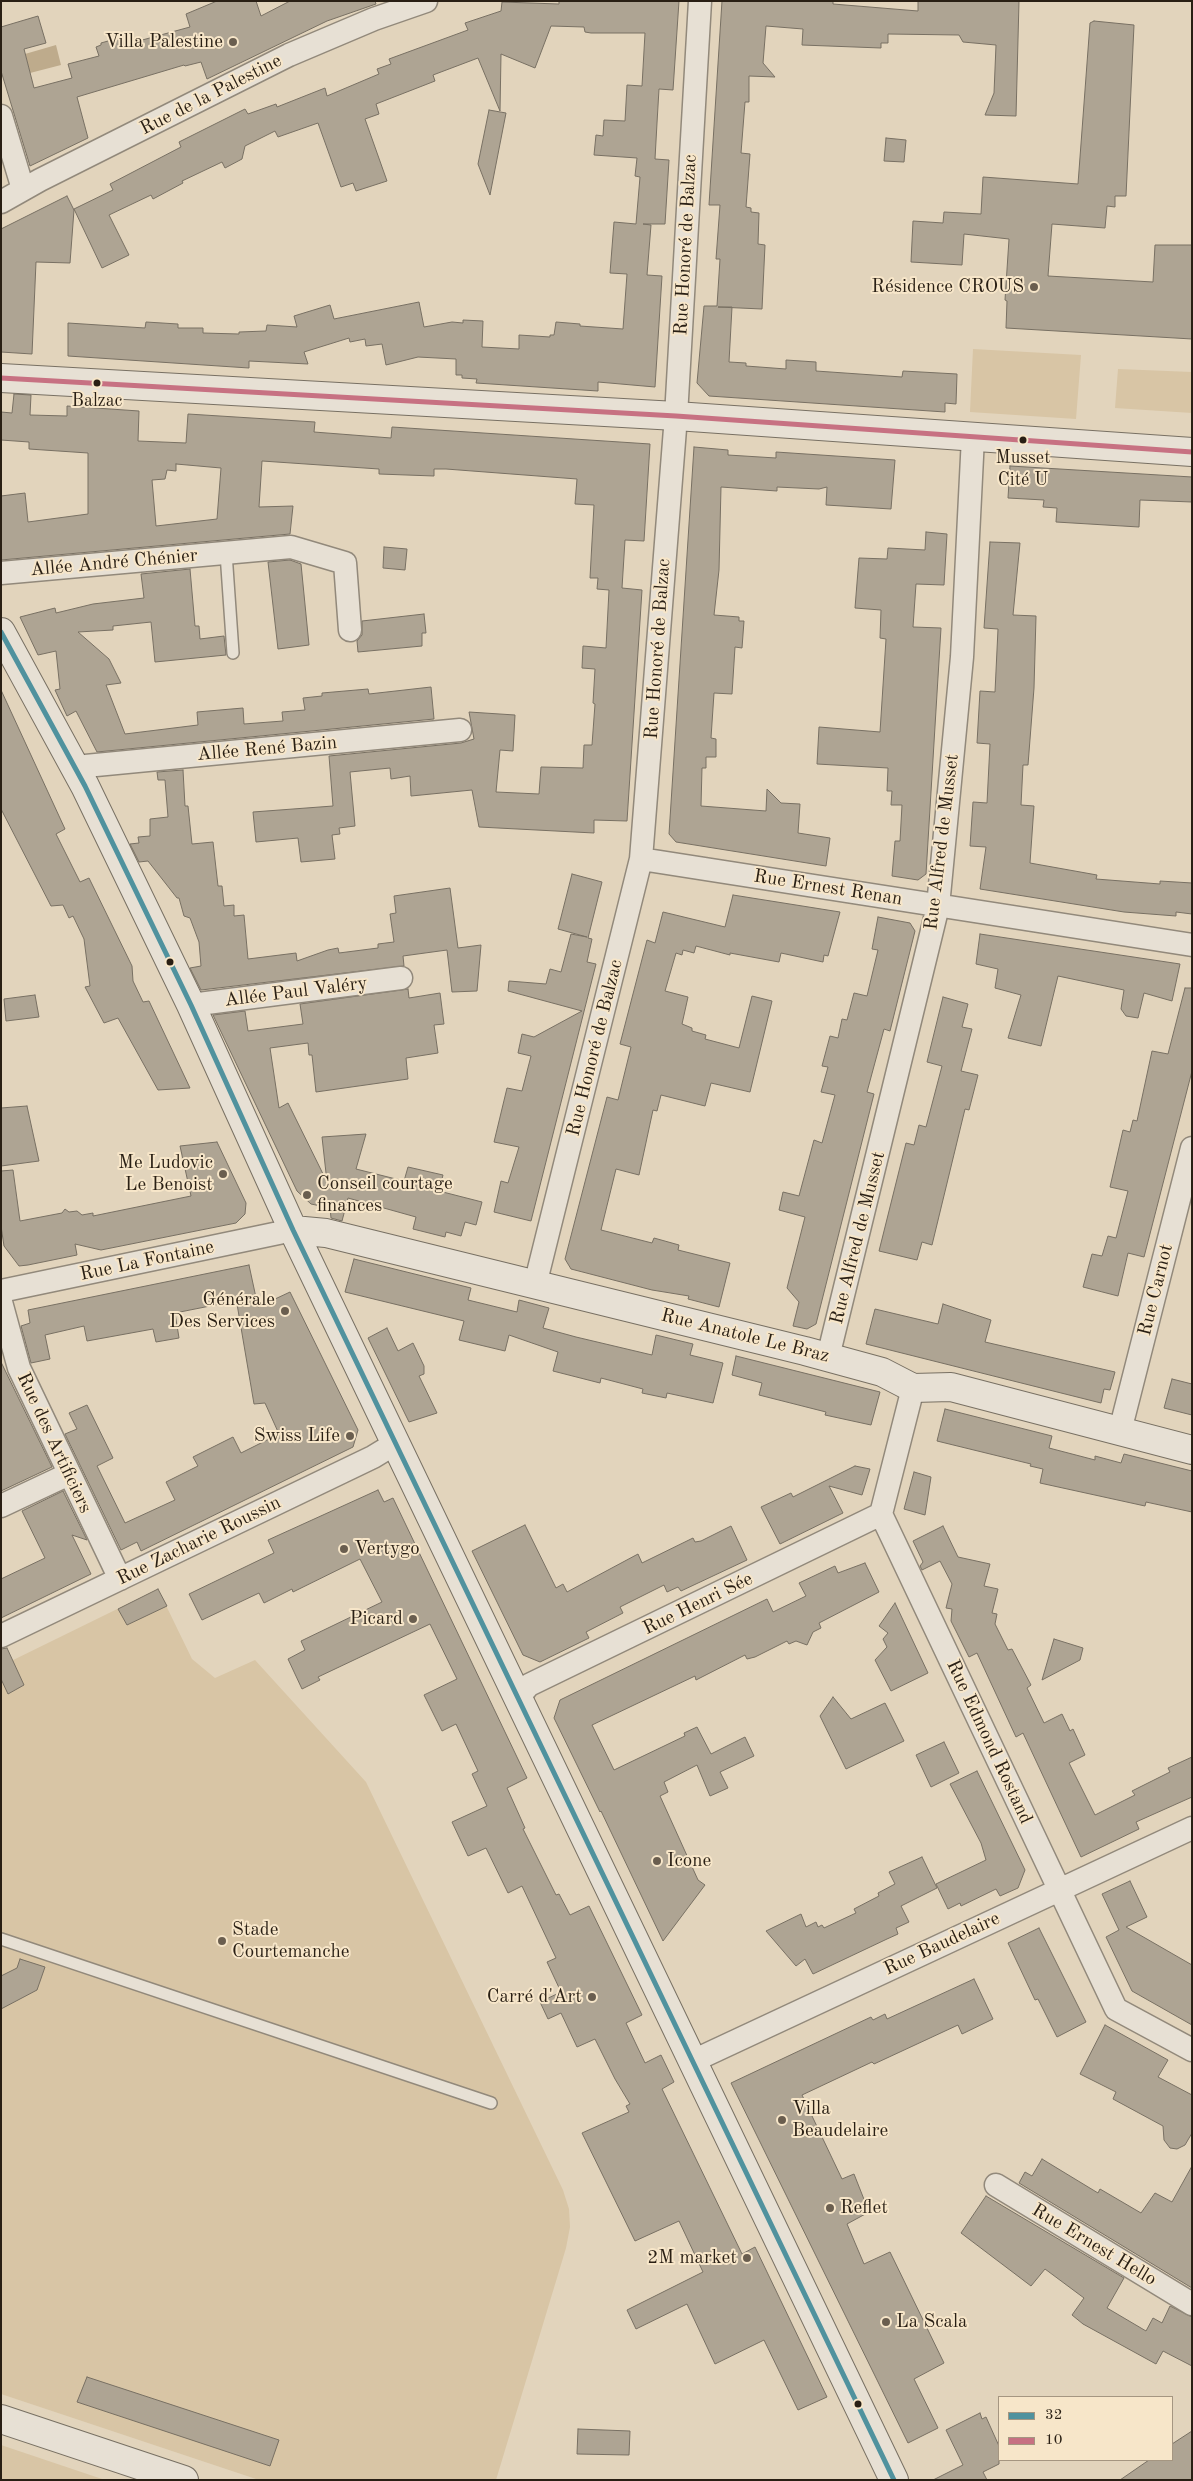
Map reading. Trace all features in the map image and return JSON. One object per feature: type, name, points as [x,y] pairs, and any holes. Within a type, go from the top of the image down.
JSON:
[{"type":"street","name":"Rue de la Palestine","points":[[1,202],[23,189],[290,55],[374,19],[426,1]]},
{"type":"street","name":"Rue Honoré de Balzac","points":[[535,1285],[641,859],[676,416],[700,1]]},
{"type":"street","points":[[1,116],[23,189]]},
{"type":"street","points":[[1,378],[676,416],[1192,452]]},
{"type":"street","name":"Rue Alfred de Musset","points":[[828,1357],[938,906],[962,657],[973,436]]},
{"type":"street","name":"Allée André Chénier","points":[[1,573],[291,547],[345,563],[350,630]]},
{"type":"street","points":[[1,632],[75,767],[191,1005],[293,1230],[894,2480]]},
{"type":"street","name":"Allée René Bazin","points":[[75,767],[460,730]]},
{"type":"street","name":"Rue Ernest Renan","points":[[641,859],[1192,946]]},
{"type":"street","name":"Allée Paul Valéry","points":[[191,1005],[401,978]]},
{"type":"street","name":"Rue Carnot","points":[[1120,1431],[1192,1148]]},
{"type":"street","name":"Rue Anatole Le Braz","points":[[293,1230],[326,1233],[828,1357],[882,1372],[913,1388],[951,1387],[1192,1450]]},
{"type":"street","name":"Rue La Fontaine","points":[[1,1291],[293,1230]]},
{"type":"street","name":"Rue des Artificiers","points":[[1,1302],[19,1368],[120,1579]]},
{"type":"street","points":[[881,1514],[913,1388]]},
{"type":"street","name":"Rue Zacharie Roussin","points":[[1,1636],[372,1457],[396,1443]]},
{"type":"street","points":[[1,1506],[69,1474]]},
{"type":"street","name":"Rue Henri Sée","points":[[518,1698],[530,1685],[881,1514]]},
{"type":"street","name":"Rue Edmond Rostand","points":[[881,1514],[1116,2009],[1192,2050]]},
{"type":"street","name":"Rue Baudelaire","points":[[692,2061],[1192,1828]]},
{"type":"street","name":"Rue Ernest Hello","points":[[996,2186],[1192,2304]]},
{"type":"street","points":[[1,2419],[184,2480]]},
{"type":"lane","points":[[226,553],[233,653]]},
{"type":"lane","points":[[1,1939],[491,2103]]},
{"type":"shaded area","points":[[56,45],[61,65],[30,73],[25,54]]},
{"type":"shaded area","points":[[973,349],[1081,355],[1076,419],[970,412]]},
{"type":"shaded area","points":[[1118,369],[1192,372],[1192,413],[1115,408]]},
{"type":"shaded area","name":"Stade Courtemanche","points":[[158,1589],[192,1659],[215,1678],[255,1660],[366,1782],[563,2190],[569,2209],[570,2227],[566,2248],[496,2480],[259,2480],[1,2394],[1,1666]]},
{"type":"shaded area","points":[[1,2445],[105,2480],[1,2480]]},
{"type":"building","points":[[217,1],[256,1],[261,16],[290,1],[375,1],[376,4],[327,21],[207,79],[201,62],[184,65],[77,97],[88,138],[30,166],[1,71],[1,27],[38,16],[46,43],[24,49],[34,88],[72,78],[68,64],[99,56],[96,47],[101,45],[101,43],[122,37],[124,45],[190,27],[186,14]]},
{"type":"building","points":[[559,1],[679,1],[673,90],[659,89],[655,159],[669,160],[665,224],[643,224],[651,225],[647,275],[662,276],[655,387],[598,382],[598,391],[476,383],[477,379],[462,378],[462,375],[456,375],[456,359],[418,357],[386,365],[382,344],[366,346],[365,339],[350,342],[349,338],[304,352],[308,364],[249,361],[249,368],[68,356],[68,323],[145,328],[146,322],[178,324],[178,328],[203,328],[203,333],[239,334],[239,332],[266,331],[267,325],[297,327],[294,316],[330,305],[334,319],[419,302],[424,327],[452,322],[463,323],[463,320],[483,321],[482,347],[519,349],[519,335],[550,337],[550,335],[554,335],[556,322],[623,329],[627,274],[610,273],[614,222],[636,224],[640,177],[635,176],[637,158],[594,155],[596,135],[603,136],[604,120],[625,121],[627,85],[642,86],[645,33],[591,33],[585,32],[584,27],[551,26],[535,68],[501,54],[500,111],[478,58],[433,75],[435,81],[376,104],[379,114],[365,119],[387,181],[356,191],[353,183],[341,187],[318,123],[278,137],[275,131],[245,146],[242,159],[225,168],[222,162],[182,181],[183,183],[153,199],[151,195],[109,215],[129,255],[102,268],[74,209],[113,190],[110,184],[181,147],[179,142],[245,109],[248,114],[276,104],[277,107],[325,88],[327,96],[379,74],[377,69],[391,64],[389,59],[468,30],[465,23],[501,11],[502,2],[559,4]]},
{"type":"building","points":[[722,1],[833,1],[833,4],[918,11],[918,1],[1019,1],[1016,116],[985,115],[994,93],[996,45],[963,42],[959,35],[888,34],[888,43],[881,43],[881,48],[802,45],[803,29],[766,26],[763,63],[775,77],[749,76],[749,102],[745,102],[741,153],[750,154],[746,207],[751,208],[751,212],[759,213],[758,244],[765,245],[762,309],[732,308],[729,362],[746,363],[746,366],[786,369],[786,360],[816,362],[816,371],[902,377],[903,371],[957,374],[956,404],[945,403],[945,412],[709,396],[697,383],[704,306],[717,306],[720,259],[716,259],[720,205],[709,205]]},
{"type":"building","points":[[1094,21],[1134,25],[1126,196],[1115,196],[1115,207],[1107,206],[1105,228],[1052,224],[1048,276],[1153,282],[1155,245],[1192,245],[1192,339],[1006,328],[1007,301],[1005,300],[1009,239],[964,234],[962,265],[911,262],[913,221],[943,223],[944,212],[981,214],[983,177],[1078,184],[1090,23]]},
{"type":"building","points":[[489,110],[506,113],[490,195],[478,164]]},
{"type":"building","points":[[886,138],[906,140],[904,162],[884,161]]},
{"type":"building","points":[[67,196],[74,210],[70,263],[36,262],[32,354],[1,352],[1,229]]},
{"type":"building","points":[[14,394],[31,395],[30,415],[67,416],[67,406],[139,411],[138,441],[186,443],[188,414],[315,422],[314,432],[391,438],[392,427],[650,444],[644,541],[625,540],[622,588],[642,590],[627,821],[594,820],[594,833],[479,827],[472,790],[411,796],[410,776],[391,779],[390,768],[350,772],[355,826],[339,828],[340,834],[332,835],[335,859],[301,862],[298,838],[256,842],[253,812],[333,806],[329,756],[461,743],[474,739],[469,712],[515,715],[513,751],[500,750],[496,792],[539,794],[541,767],[583,768],[584,745],[592,745],[595,669],[582,668],[583,646],[606,648],[609,590],[597,589],[598,578],[590,578],[594,505],[575,504],[577,479],[446,469],[434,469],[434,476],[379,474],[379,469],[262,461],[259,507],[293,506],[290,534],[1,560],[1,496],[25,493],[28,522],[88,514],[88,453],[29,449],[29,442],[1,440],[1,412],[12,413]],"holes":[[[176,464],[221,468],[217,519],[156,526],[152,480],[165,479],[167,470],[176,471]]]},
{"type":"building","points":[[694,447],[728,450],[728,455],[776,458],[776,452],[895,460],[891,509],[826,505],[827,487],[819,489],[777,487],[777,491],[721,487],[719,570],[714,615],[739,617],[739,621],[744,621],[742,648],[735,647],[732,694],[714,693],[711,738],[716,739],[716,757],[706,757],[706,768],[702,768],[701,806],[766,811],[767,789],[781,803],[800,804],[798,833],[830,838],[826,866],[676,842],[669,834]]},
{"type":"building","points":[[1010,466],[1192,477],[1192,502],[1140,500],[1139,527],[1056,522],[1057,508],[1043,507],[1044,500],[1008,498]]},
{"type":"building","points":[[926,532],[947,534],[944,585],[916,584],[913,627],[941,628],[926,874],[918,880],[892,876],[895,841],[900,841],[902,805],[891,805],[892,791],[887,791],[888,768],[817,764],[819,727],[880,732],[886,639],[880,638],[881,610],[855,608],[859,558],[887,559],[888,548],[925,550]]},
{"type":"building","points":[[990,542],[1020,543],[1013,615],[1036,616],[1034,688],[1028,765],[1023,765],[1021,805],[1034,806],[1030,863],[1097,875],[1096,879],[1160,884],[1160,881],[1192,883],[1192,914],[1176,912],[1176,916],[1124,912],[980,889],[986,847],[970,846],[973,802],[987,803],[990,744],[977,743],[980,691],[995,692],[998,629],[984,628]]},
{"type":"building","points":[[384,547],[407,549],[405,570],[383,568]]},
{"type":"building","points":[[290,560],[301,564],[309,645],[278,649],[268,562]]},
{"type":"building","points":[[190,569],[195,626],[199,626],[200,639],[224,636],[226,655],[155,662],[151,622],[113,626],[113,630],[78,632],[109,659],[121,683],[106,685],[125,734],[198,725],[197,712],[243,708],[244,724],[283,721],[282,712],[305,710],[303,698],[322,696],[322,693],[368,689],[369,694],[431,687],[434,719],[97,752],[76,711],[67,716],[55,690],[60,689],[56,651],[38,655],[20,617],[55,608],[56,613],[93,604],[144,598],[141,574]]},
{"type":"building","points":[[424,614],[426,633],[422,633],[422,646],[358,652],[357,641],[362,635],[362,621]]},
{"type":"building","points":[[1,690],[65,829],[56,834],[80,882],[89,878],[132,966],[133,981],[143,1002],[149,1001],[190,1088],[158,1090],[118,1018],[104,1023],[85,987],[90,986],[84,939],[73,916],[69,918],[63,905],[51,906],[1,809]]},
{"type":"building","points":[[183,770],[185,806],[188,806],[192,844],[213,842],[218,886],[222,886],[224,906],[234,905],[234,916],[244,915],[248,959],[296,953],[297,961],[338,948],[339,953],[378,948],[378,944],[394,942],[390,914],[396,913],[394,896],[450,888],[458,948],[481,945],[477,991],[452,992],[447,950],[403,956],[404,966],[201,990],[190,968],[201,966],[199,942],[190,918],[184,916],[179,898],[177,898],[148,861],[139,862],[130,844],[139,843],[138,837],[150,836],[150,819],[168,817],[165,780],[158,780],[157,772]]},
{"type":"building","points":[[572,874],[602,882],[588,938],[592,939],[587,962],[596,964],[531,1221],[494,1212],[501,1181],[508,1183],[519,1147],[494,1142],[507,1088],[522,1091],[531,1056],[518,1053],[522,1034],[534,1037],[582,1011],[508,991],[509,981],[546,984],[550,969],[561,972],[571,934],[587,937],[558,929]]},
{"type":"building","points":[[733,895],[840,912],[828,956],[824,955],[823,962],[781,953],[779,962],[730,953],[730,955],[696,946],[694,953],[683,950],[682,955],[676,953],[665,991],[688,997],[682,1024],[692,1028],[692,1031],[706,1035],[705,1039],[739,1048],[752,996],[772,1001],[750,1092],[711,1083],[705,1106],[661,1095],[657,1111],[653,1110],[639,1175],[616,1169],[601,1230],[652,1243],[654,1238],[679,1245],[678,1250],[730,1263],[719,1307],[688,1299],[689,1296],[652,1290],[571,1269],[565,1259],[607,1097],[618,1100],[631,1047],[620,1044],[647,940],[655,943],[663,912],[725,927]]},
{"type":"building","points":[[878,917],[910,923],[915,931],[890,1031],[884,1029],[867,1092],[874,1094],[816,1324],[807,1329],[793,1326],[799,1302],[787,1288],[805,1217],[779,1210],[783,1192],[799,1196],[814,1140],[822,1143],[835,1095],[821,1092],[828,1067],[822,1066],[830,1036],[838,1038],[842,1019],[847,1020],[854,993],[867,996],[878,950],[872,949]]},
{"type":"building","points":[[980,934],[1180,964],[1172,1001],[1144,993],[1138,1018],[1126,1016],[1121,1009],[1124,990],[1058,976],[1041,1046],[1008,1038],[1021,995],[995,988],[998,969],[976,964]]},
{"type":"building","points":[[1185,988],[1192,988],[1192,1071],[1144,1257],[1128,1253],[1118,1296],[1083,1287],[1092,1254],[1102,1256],[1108,1236],[1116,1238],[1128,1191],[1110,1187],[1123,1130],[1130,1132],[1133,1120],[1137,1121],[1152,1051],[1168,1054]]},
{"type":"building","points":[[408,989],[409,998],[440,993],[444,1024],[434,1025],[438,1053],[406,1058],[408,1079],[316,1092],[312,1055],[309,1055],[308,1043],[270,1048],[279,1108],[288,1103],[327,1182],[322,1137],[366,1134],[356,1169],[404,1181],[408,1167],[443,1175],[439,1191],[482,1202],[476,1225],[465,1222],[461,1236],[446,1232],[445,1237],[413,1229],[416,1217],[348,1198],[342,1221],[331,1218],[330,1208],[311,1204],[297,1191],[213,1015],[245,1011],[248,1031],[303,1024],[300,1004]]},
{"type":"building","points":[[35,995],[39,1017],[6,1021],[4,999]]},
{"type":"building","points":[[943,997],[968,1004],[962,1027],[972,1029],[961,1071],[978,1075],[969,1110],[965,1109],[932,1245],[922,1242],[917,1260],[879,1251],[906,1143],[914,1145],[919,1125],[926,1127],[942,1066],[927,1062]]},
{"type":"building","points":[[27,1106],[39,1161],[1,1166],[1,1108]]},
{"type":"building","points":[[217,1142],[246,1203],[245,1214],[236,1223],[101,1250],[75,1244],[77,1255],[19,1266],[4,1246],[1,1226],[1,1171],[13,1170],[20,1221],[62,1213],[65,1209],[69,1212],[77,1211],[82,1215],[93,1213],[93,1216],[191,1196],[180,1146]]},
{"type":"building","points":[[354,1259],[471,1288],[468,1300],[517,1312],[519,1300],[549,1308],[543,1328],[576,1337],[652,1355],[656,1335],[693,1344],[690,1355],[723,1363],[713,1403],[667,1393],[666,1398],[642,1393],[643,1389],[601,1378],[600,1383],[553,1371],[558,1352],[509,1335],[505,1351],[459,1340],[464,1321],[345,1292]]},
{"type":"building","points":[[249,1265],[258,1307],[290,1292],[358,1430],[353,1447],[141,1551],[137,1542],[121,1550],[65,1434],[77,1429],[69,1413],[87,1405],[113,1458],[97,1466],[125,1523],[175,1500],[166,1482],[198,1466],[193,1457],[233,1437],[241,1453],[279,1434],[265,1403],[254,1404],[237,1304],[235,1301],[175,1313],[179,1338],[156,1342],[153,1329],[87,1341],[84,1326],[45,1335],[50,1359],[31,1363],[21,1326],[30,1323],[28,1310]]},
{"type":"building","points":[[943,1304],[991,1320],[985,1342],[1115,1372],[1110,1390],[1104,1389],[1101,1403],[866,1344],[875,1309],[938,1324]]},
{"type":"building","points":[[387,1328],[398,1351],[413,1343],[424,1366],[424,1374],[419,1376],[437,1413],[409,1422],[368,1338]]},
{"type":"building","points":[[736,1356],[880,1392],[871,1425],[825,1415],[826,1412],[759,1395],[762,1383],[732,1375]]},
{"type":"building","points":[[1,1362],[52,1467],[1,1491]]},
{"type":"building","points":[[1172,1379],[1192,1384],[1192,1415],[1164,1408]]},
{"type":"building","points":[[945,1409],[1052,1436],[1049,1448],[1095,1460],[1095,1456],[1121,1463],[1124,1454],[1192,1471],[1192,1512],[1146,1502],[1145,1506],[1040,1483],[1043,1469],[1030,1466],[1031,1464],[937,1441]]},
{"type":"building","points":[[855,1466],[870,1469],[862,1495],[829,1486],[843,1513],[780,1544],[761,1507],[791,1493],[793,1497]]},
{"type":"building","points":[[914,1472],[931,1477],[925,1515],[904,1509]]},
{"type":"building","points":[[378,1490],[384,1502],[393,1498],[527,1778],[507,1788],[525,1828],[523,1829],[556,1895],[559,1894],[570,1915],[589,1906],[642,2015],[626,2023],[645,2063],[661,2055],[674,2082],[662,2089],[742,2254],[755,2247],[827,2397],[798,2410],[764,2340],[715,2364],[687,2304],[636,2329],[627,2310],[703,2272],[679,2221],[635,2241],[582,2133],[629,2112],[626,2106],[630,2104],[595,2039],[577,2047],[561,2013],[548,2019],[540,2002],[561,1992],[547,1962],[556,1958],[522,1886],[508,1893],[486,1848],[468,1856],[452,1822],[487,1806],[472,1774],[478,1771],[456,1724],[442,1731],[424,1695],[457,1679],[430,1624],[318,1677],[320,1680],[302,1689],[288,1659],[305,1650],[301,1641],[382,1602],[360,1559],[293,1592],[292,1589],[264,1603],[259,1593],[202,1620],[189,1594],[274,1553],[268,1540]]},
{"type":"building","points":[[63,1491],[87,1540],[72,1535],[91,1574],[1,1618],[1,1579],[45,1558],[22,1511]]},
{"type":"building","points":[[525,1525],[556,1588],[563,1584],[567,1592],[638,1554],[642,1563],[693,1538],[695,1542],[701,1541],[731,1526],[747,1560],[681,1591],[678,1587],[667,1592],[664,1585],[620,1607],[623,1613],[586,1632],[589,1638],[540,1662],[523,1655],[472,1551]]},
{"type":"building","points":[[943,1526],[958,1557],[990,1564],[984,1586],[998,1589],[992,1613],[997,1614],[995,1624],[1008,1650],[1012,1649],[1031,1685],[1027,1688],[1044,1723],[1062,1714],[1070,1731],[1073,1729],[1085,1755],[1069,1763],[1095,1815],[1135,1795],[1132,1791],[1170,1772],[1168,1768],[1192,1757],[1192,1797],[1136,1822],[1139,1829],[1081,1857],[1023,1733],[1016,1737],[977,1653],[969,1657],[951,1621],[952,1609],[946,1608],[952,1584],[940,1561],[922,1570],[920,1566],[923,1562],[913,1541]]},
{"type":"building","points":[[865,1563],[879,1592],[819,1623],[821,1628],[813,1632],[807,1645],[796,1641],[789,1644],[787,1641],[755,1657],[747,1659],[745,1655],[696,1680],[695,1676],[592,1725],[614,1770],[685,1736],[684,1733],[697,1727],[711,1754],[745,1737],[754,1756],[720,1772],[728,1788],[710,1796],[697,1765],[664,1782],[668,1792],[660,1796],[698,1880],[705,1885],[663,1941],[554,1718],[560,1700],[767,1599],[773,1612],[806,1596],[799,1583],[835,1566],[838,1573]]},
{"type":"building","points":[[158,1589],[167,1606],[127,1625],[118,1609]]},
{"type":"building","points":[[895,1603],[928,1673],[891,1691],[875,1660],[887,1647],[883,1639],[888,1633],[879,1626]]},
{"type":"building","points":[[1054,1639],[1083,1648],[1080,1660],[1042,1680]]},
{"type":"building","points":[[7,1648],[24,1685],[8,1694],[1,1679],[1,1649]]},
{"type":"building","points":[[833,1697],[851,1719],[885,1703],[904,1741],[846,1769],[820,1716]]},
{"type":"building","points":[[944,1742],[959,1773],[931,1787],[916,1755]]},
{"type":"building","points":[[977,1771],[1025,1870],[1018,1888],[1000,1896],[996,1889],[961,1906],[960,1903],[948,1909],[936,1884],[986,1860],[981,1843],[950,1784]]},
{"type":"building","points":[[922,1857],[937,1888],[901,1906],[909,1922],[896,1928],[898,1934],[813,1974],[805,1959],[796,1966],[766,1931],[801,1914],[806,1927],[816,1922],[818,1927],[822,1925],[824,1928],[856,1913],[854,1909],[879,1896],[878,1893],[895,1884],[889,1872]]},
{"type":"building","points":[[1130,1881],[1147,1917],[1126,1927],[1192,1965],[1192,2025],[1132,1991],[1106,1937],[1119,1930],[1102,1894]]},
{"type":"building","points":[[1039,1928],[1086,2022],[1057,2037],[1038,1999],[1035,2000],[1008,1943]]},
{"type":"building","points":[[20,1959],[45,1967],[37,1990],[1,2009],[1,1976],[17,1968]]},
{"type":"building","points":[[974,1979],[993,2019],[962,2034],[958,2025],[802,2095],[842,2179],[854,2174],[869,2212],[847,2224],[864,2264],[890,2252],[944,2363],[914,2379],[938,2428],[908,2443],[731,2083],[871,2017],[873,2020],[885,2014],[887,2019]]},
{"type":"building","points":[[1105,2025],[1168,2060],[1158,2077],[1192,2095],[1192,2133],[1185,2145],[1177,2149],[1170,2148],[1164,2140],[1163,2126],[1113,2099],[1116,2092],[1080,2074]]},
{"type":"building","points":[[1042,2159],[1098,2193],[1100,2189],[1141,2213],[1155,2193],[1172,2202],[1192,2166],[1192,2288],[1019,2183],[1025,2172],[1032,2176]]},
{"type":"building","points":[[986,2196],[1124,2278],[1107,2308],[1146,2331],[1153,2318],[1162,2323],[1170,2306],[1192,2317],[1192,2366],[1163,2351],[1156,2364],[1083,2324],[1072,2315],[1084,2298],[1045,2269],[1031,2286],[961,2233]]},
{"type":"building","points":[[87,2377],[279,2440],[270,2466],[77,2402]]},
{"type":"building","points":[[980,2413],[982,2419],[986,2417],[998,2444],[999,2461],[999,2464],[983,2472],[987,2480],[933,2480],[963,2465],[946,2430]]},
{"type":"building","points":[[578,2429],[630,2431],[629,2455],[577,2454]]},
{"type":"building","points":[[1192,2431],[1192,2480],[1120,2480],[1148,2461],[1173,2461],[1173,2443]]},
{"type":"transit line","name":"10","points":[[1,378],[676,416],[1192,452]]},
{"type":"transit line","name":"32","points":[[1,632],[85,786],[191,1005],[293,1230],[894,2480]]},
{"type":"place","name":"Villa Palestine","points":[[233,42]]},
{"type":"place","name":"Résidence CROUS","points":[[1034,287]]},
{"type":"place","name":"Balzac","points":[[97,383]]},
{"type":"place","name":"Musset Cité U","points":[[1023,440]]},
{"type":"place","name":"Me Ludovic Le Benoist","points":[[223,1174]]},
{"type":"place","name":"Conseil courtage finances","points":[[307,1195]]},
{"type":"place","name":"Générale Des Services","points":[[285,1311]]},
{"type":"place","name":"Swiss Life","points":[[350,1436]]},
{"type":"place","name":"Vertygo","points":[[344,1549]]},
{"type":"place","name":"Picard","points":[[413,1619]]},
{"type":"place","name":"Icone","points":[[657,1861]]},
{"type":"place","name":"Stade Courtemanche","points":[[222,1941]]},
{"type":"place","name":"Carré d'Art","points":[[592,1997]]},
{"type":"place","name":"Villa Beaudelaire","points":[[782,2120]]},
{"type":"place","name":"Reflet","points":[[830,2208]]},
{"type":"place","name":"2M market","points":[[747,2258]]},
{"type":"place","name":"La Scala","points":[[886,2322]]}]
